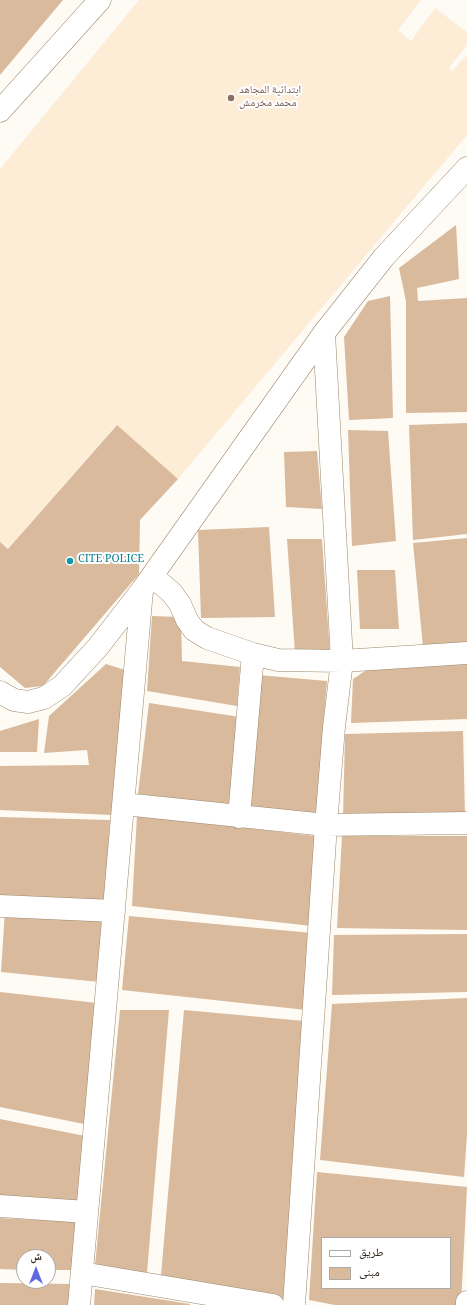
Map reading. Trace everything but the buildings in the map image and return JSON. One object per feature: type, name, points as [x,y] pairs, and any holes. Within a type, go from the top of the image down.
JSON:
[{"type":"street","points":[[0,111],[100,0]]},
{"type":"street","points":[[0,692],[14,700],[28,702],[52,695],[98,647],[147,583],[324,333],[384,257],[467,168]]},
{"type":"street","points":[[294,1305],[326,825],[334,727],[342,661],[324,333]]},
{"type":"street","points":[[147,583],[176,599],[194,630],[207,638],[253,654],[278,660],[342,661],[467,653]]},
{"type":"street","points":[[79,1305],[124,804],[147,583]]},
{"type":"street","points":[[239,817],[253,654]]},
{"type":"street","points":[[124,804],[326,825],[467,823]]},
{"type":"street","points":[[0,906],[114,911]]},
{"type":"street","points":[[0,1206],[87,1212]]},
{"type":"street","points":[[82,1273],[273,1305]]},
{"type":"shaded area","points":[[139,0],[421,0],[398,30],[411,41],[435,8],[467,32],[467,45],[449,68],[452,71],[467,55],[467,135],[178,479],[116,425],[8,549],[0,542],[0,169]]},
{"type":"place","name":"ابتدائية المجاهد محمد مخرمش","points":[[231,98]]},
{"type":"place","name":"CITE POLICE","points":[[70,561]]}]
